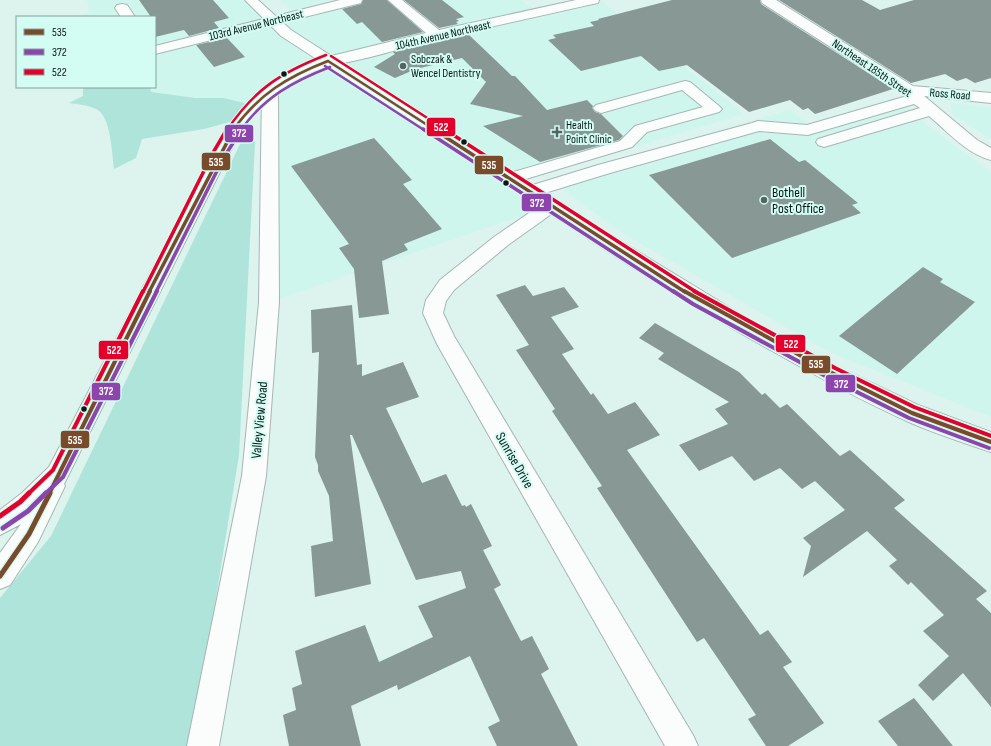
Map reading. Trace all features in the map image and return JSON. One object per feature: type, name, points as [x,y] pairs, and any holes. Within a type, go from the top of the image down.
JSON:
[{"type":"street","points":[[251,0],[272,22],[286,33],[550,206],[696,299],[832,374],[912,413],[991,442]]},
{"type":"street","name":"103rd Avenue Northeast","points":[[156,50],[356,0]]},
{"type":"street","points":[[394,0],[436,35]]},
{"type":"street","name":"104th Avenue Northeast","points":[[58,474],[219,154],[240,119],[270,89],[295,73],[328,61],[592,0]]},
{"type":"street","name":"Northeast 185th Street","points":[[767,0],[913,94],[971,142],[991,156]]},
{"type":"street","points":[[524,3],[538,12]]},
{"type":"street","points":[[509,179],[626,144],[641,129],[714,109],[685,85],[601,108]]},
{"type":"street","name":"Valley View Road","points":[[204,746],[254,476],[269,302],[270,89]]},
{"type":"street","points":[[529,192],[604,169],[758,126],[808,130],[913,94]]},
{"type":"street","name":"Ross Road","points":[[913,94],[991,98]]},
{"type":"street","points":[[824,142],[931,110]]},
{"type":"street","name":"Sunrise Drive","points":[[550,206],[501,241],[447,285],[436,300],[433,313],[444,338],[682,746]]},
{"type":"street","points":[[0,523],[12,517],[30,502],[58,474]]},
{"type":"street","points":[[0,576],[30,534],[58,474]]},
{"type":"shaded area","points":[[87,0],[251,0],[273,22],[356,0],[520,0],[538,12],[591,0],[600,0],[744,114],[516,183],[551,206],[269,302],[270,89],[252,105],[224,98],[195,98],[151,92],[150,88],[156,88],[156,16],[80,16],[89,12]]},
{"type":"shaded area","points":[[280,0],[332,0],[292,10]]},
{"type":"shaded area","points":[[83,88],[150,88],[151,92],[195,98],[224,98],[252,105],[240,119],[204,129],[142,139],[136,158],[114,169],[108,127],[101,113],[90,107],[69,103],[83,96]]},
{"type":"shaded area","points":[[897,97],[924,123],[991,172],[991,417],[829,352],[624,234],[549,179],[789,110],[808,124]]},
{"type":"shaded area","points":[[951,103],[991,108],[991,139],[952,114]]},
{"type":"shaded area","points":[[244,136],[255,142],[239,455],[192,746],[0,746],[0,598],[51,536]]},
{"type":"building","points":[[139,0],[213,0],[229,18],[214,22],[219,28],[189,36],[184,30],[156,37],[156,16],[150,16]]},
{"type":"building","points":[[363,0],[387,0],[423,32],[382,42],[362,22],[357,24],[342,9],[361,4]]},
{"type":"building","points":[[404,0],[442,0],[464,17],[456,19],[459,21],[456,22],[458,24],[439,28]]},
{"type":"building","points":[[672,0],[760,0],[761,4],[893,89],[815,114],[808,108],[803,110],[790,100],[749,112],[687,65],[659,71],[641,56],[581,71],[548,40],[556,38],[553,35],[594,26],[590,22],[599,20],[598,19]]},
{"type":"building","points":[[779,0],[862,0],[880,10],[914,0],[991,0],[991,78],[975,83],[966,78],[957,81],[945,74],[911,83]]},
{"type":"building","points":[[468,34],[512,76],[515,76],[547,110],[587,100],[593,106],[592,108],[595,112],[601,114],[623,136],[619,140],[540,162],[483,126],[523,116],[470,104],[486,82],[462,58],[416,69],[395,78],[374,67],[395,54],[393,52]]},
{"type":"building","points":[[227,38],[245,57],[214,67],[196,45]]},
{"type":"building","points":[[374,138],[412,180],[403,184],[442,229],[404,244],[408,250],[382,261],[389,314],[359,318],[354,269],[339,248],[349,244],[291,166]]},
{"type":"building","name":"Bothell Post Office","points":[[770,139],[799,162],[805,160],[858,203],[852,205],[861,213],[732,258],[649,175]]},
{"type":"building","points":[[923,267],[943,279],[940,282],[975,302],[897,374],[839,336]]},
{"type":"building","points":[[525,285],[533,296],[564,287],[579,307],[551,317],[574,349],[562,354],[591,395],[593,393],[608,414],[635,402],[660,435],[627,450],[760,635],[768,630],[792,662],[783,667],[824,723],[788,746],[766,746],[748,719],[756,715],[704,638],[697,642],[597,488],[602,486],[552,411],[555,409],[516,350],[529,345],[496,295]]},
{"type":"building","points":[[352,305],[357,365],[362,364],[362,376],[403,362],[419,397],[386,408],[422,483],[446,474],[462,506],[465,505],[466,507],[471,504],[492,546],[483,550],[501,585],[494,589],[521,641],[532,636],[549,669],[541,674],[578,746],[497,746],[488,727],[500,721],[470,656],[398,690],[397,685],[351,706],[361,746],[289,746],[283,715],[296,710],[292,688],[302,684],[295,651],[365,625],[379,662],[433,637],[418,606],[466,588],[461,571],[416,580],[352,435],[350,435],[371,584],[315,597],[311,546],[333,541],[329,496],[318,471],[318,465],[315,457],[319,352],[312,353],[311,310]]},
{"type":"building","points":[[655,323],[739,372],[762,395],[765,393],[780,408],[787,404],[840,456],[850,450],[905,500],[894,508],[987,591],[976,599],[991,613],[991,707],[963,673],[933,701],[918,685],[949,656],[923,631],[944,615],[911,582],[908,585],[889,566],[897,560],[867,531],[803,577],[811,546],[803,538],[845,510],[815,481],[802,489],[780,468],[754,481],[732,456],[699,471],[679,445],[728,424],[715,409],[729,402],[658,359],[664,353],[639,338]]},
{"type":"building","points":[[914,698],[953,746],[898,746],[878,721]]},
{"type":"transit line","name":"522","points":[[0,516],[20,502],[53,470],[214,151],[236,117],[247,103],[273,81],[288,71],[326,55]]},
{"type":"transit line","name":"522","points":[[331,56],[699,294],[835,368],[914,407],[991,436]]},
{"type":"transit line","name":"535","points":[[328,61],[696,299],[832,373],[912,413],[991,442]]},
{"type":"transit line","name":"535","points":[[0,576],[29,534],[46,502],[58,474],[119,351],[230,134],[240,120],[272,88],[297,74],[328,61]]},
{"type":"transit line","name":"372","points":[[325,66],[693,304],[829,378],[909,418],[989,448]]},
{"type":"transit line","name":"372","points":[[3,528],[28,511],[63,477],[224,157],[245,124],[267,100],[280,90],[311,74],[330,67]]},
{"type":"place","name":"Sobczak & Wencel Dentistry","points":[[403,66]]},
{"type":"place","name":"Health Point Clinic","points":[[557,132]]},
{"type":"place","name":"Bothell Post Office","points":[[764,200]]}]
